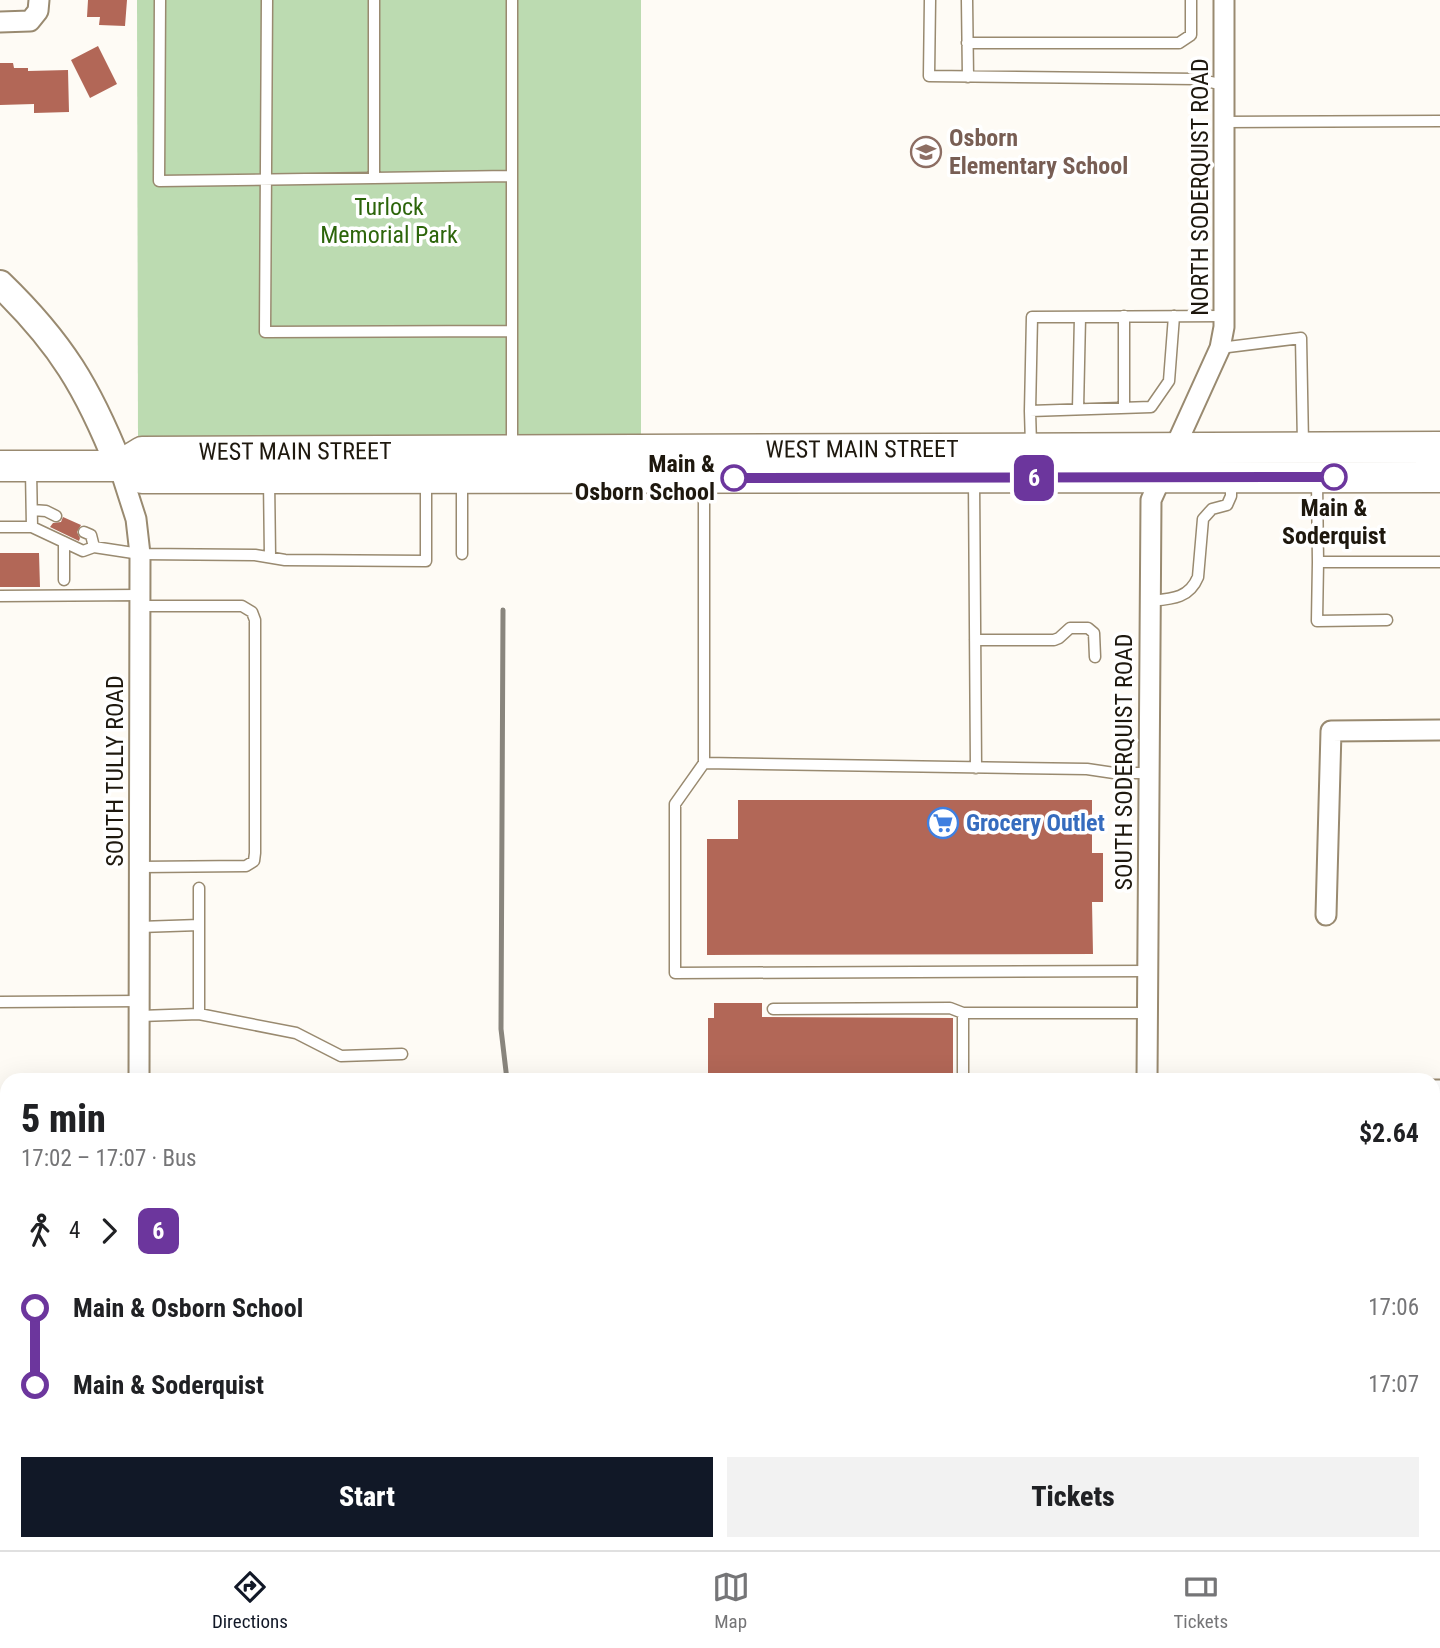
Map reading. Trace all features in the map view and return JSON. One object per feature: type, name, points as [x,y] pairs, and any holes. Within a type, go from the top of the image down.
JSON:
[{"type":"main road","name":"WEST MAIN STREET","points":[[0,466],[119,466],[142,478],[426,479],[461,464],[512,450],[1440,447]]},
{"type":"main road","name":"WEST MAIN STREET","points":[[119,466],[142,453],[461,464],[704,478],[1440,477]]},
{"type":"street","name":"NORTH SODERQUIST ROAD","points":[[1175,449],[1220,348],[1225,316],[1224,0]]},
{"type":"street","points":[[0,22],[22,22],[37,9]]},
{"type":"street","points":[[0,284],[39,324],[71,366],[100,419],[119,466]]},
{"type":"street","name":"SOUTH SODERQUIST ROAD","points":[[1147,1073],[1151,500],[1175,449]]},
{"type":"street","name":"SOUTH TULLY ROAD","points":[[119,466],[136,519],[140,554],[139,1073]]},
{"type":"street","points":[[1326,915],[1331,731],[1440,730]]},
{"type":"lane","points":[[160,0],[159,181],[512,176]]},
{"type":"lane","points":[[267,0],[265,332],[512,331]]},
{"type":"lane","points":[[374,0],[374,178]]},
{"type":"lane","points":[[512,0],[512,450]]},
{"type":"lane","points":[[930,0],[929,76],[1197,79],[1224,85]]},
{"type":"lane","points":[[967,0],[968,77]]},
{"type":"lane","points":[[967,43],[1180,43],[1191,35],[1191,0]]},
{"type":"lane","points":[[1224,122],[1440,121]]},
{"type":"lane","points":[[1124,316],[1124,408]]},
{"type":"lane","points":[[1030,411],[1150,407],[1169,382],[1174,316]]},
{"type":"lane","points":[[1031,449],[1032,317],[1225,316]]},
{"type":"lane","points":[[1078,409],[1080,317]]},
{"type":"lane","points":[[1220,348],[1301,338],[1303,448]]},
{"type":"lane","points":[[461,464],[462,554]]},
{"type":"lane","points":[[31,466],[32,527]]},
{"type":"lane","points":[[1149,601],[1176,598],[1187,593],[1195,584],[1198,577],[1203,519],[1212,509],[1227,505],[1230,501],[1231,477]]},
{"type":"lane","points":[[1317,477],[1317,621],[1387,620]]},
{"type":"lane","points":[[704,478],[704,763],[675,804],[676,973],[1147,971]]},
{"type":"lane","points":[[269,479],[270,557]]},
{"type":"lane","points":[[0,527],[32,527],[83,551],[94,547],[140,554],[255,555],[285,560],[426,561],[426,479]]},
{"type":"lane","points":[[974,479],[976,768]]},
{"type":"lane","points":[[32,510],[47,511],[56,516]]},
{"type":"lane","points":[[84,532],[91,536],[94,547]]},
{"type":"lane","points":[[64,542],[64,580]]},
{"type":"lane","points":[[1318,562],[1440,562]]},
{"type":"lane","points":[[0,596],[242,606],[252,611],[256,620],[254,861],[246,866],[140,867]]},
{"type":"lane","points":[[975,640],[1054,640],[1070,628],[1088,628],[1095,635],[1096,657]]},
{"type":"lane","points":[[704,763],[1087,769],[1114,773],[1148,773]]},
{"type":"lane","points":[[199,888],[199,1014]]},
{"type":"lane","points":[[140,927],[199,925]]},
{"type":"lane","points":[[0,1002],[199,1014],[296,1033],[341,1056],[402,1054]]},
{"type":"lane","points":[[773,1009],[1147,1013]]},
{"type":"lane","points":[[963,1013],[963,1073]]},
{"type":"green space","name":"Turlock Memorial Park","points":[[137,0],[641,0],[641,440],[138,440]]},
{"type":"building","points":[[88,0],[127,0],[125,26],[99,25],[100,17],[87,17]]},
{"type":"building","points":[[98,46],[117,84],[90,98],[71,60]]},
{"type":"building","points":[[0,63],[13,63],[14,68],[28,68],[28,71],[68,70],[69,112],[34,113],[34,104],[0,105]]},
{"type":"building","points":[[63,517],[81,525],[77,532],[79,541],[50,527],[53,523],[61,522]]},
{"type":"building","points":[[0,553],[39,553],[40,587],[0,587]]},
{"type":"building","points":[[738,800],[1092,800],[1092,853],[1103,853],[1103,902],[1092,902],[1093,954],[707,955],[707,839],[738,839]]},
{"type":"building","points":[[714,1003],[762,1003],[762,1017],[953,1018],[953,1073],[708,1073],[708,1018],[714,1018]]},
{"type":"railway","points":[[503,610],[501,1029],[506,1073]]},
{"type":"bus line","name":"6","points":[[734,478],[1334,477]]},
{"type":"place","name":"Osborn Elementary School","points":[[926,152]]},
{"type":"place","name":"Main & Soderquist","points":[[1334,477]]},
{"type":"place","name":"Main & Osborn School","points":[[734,478]]},
{"type":"place","name":"Grocery Outlet","points":[[943,823]]}]
